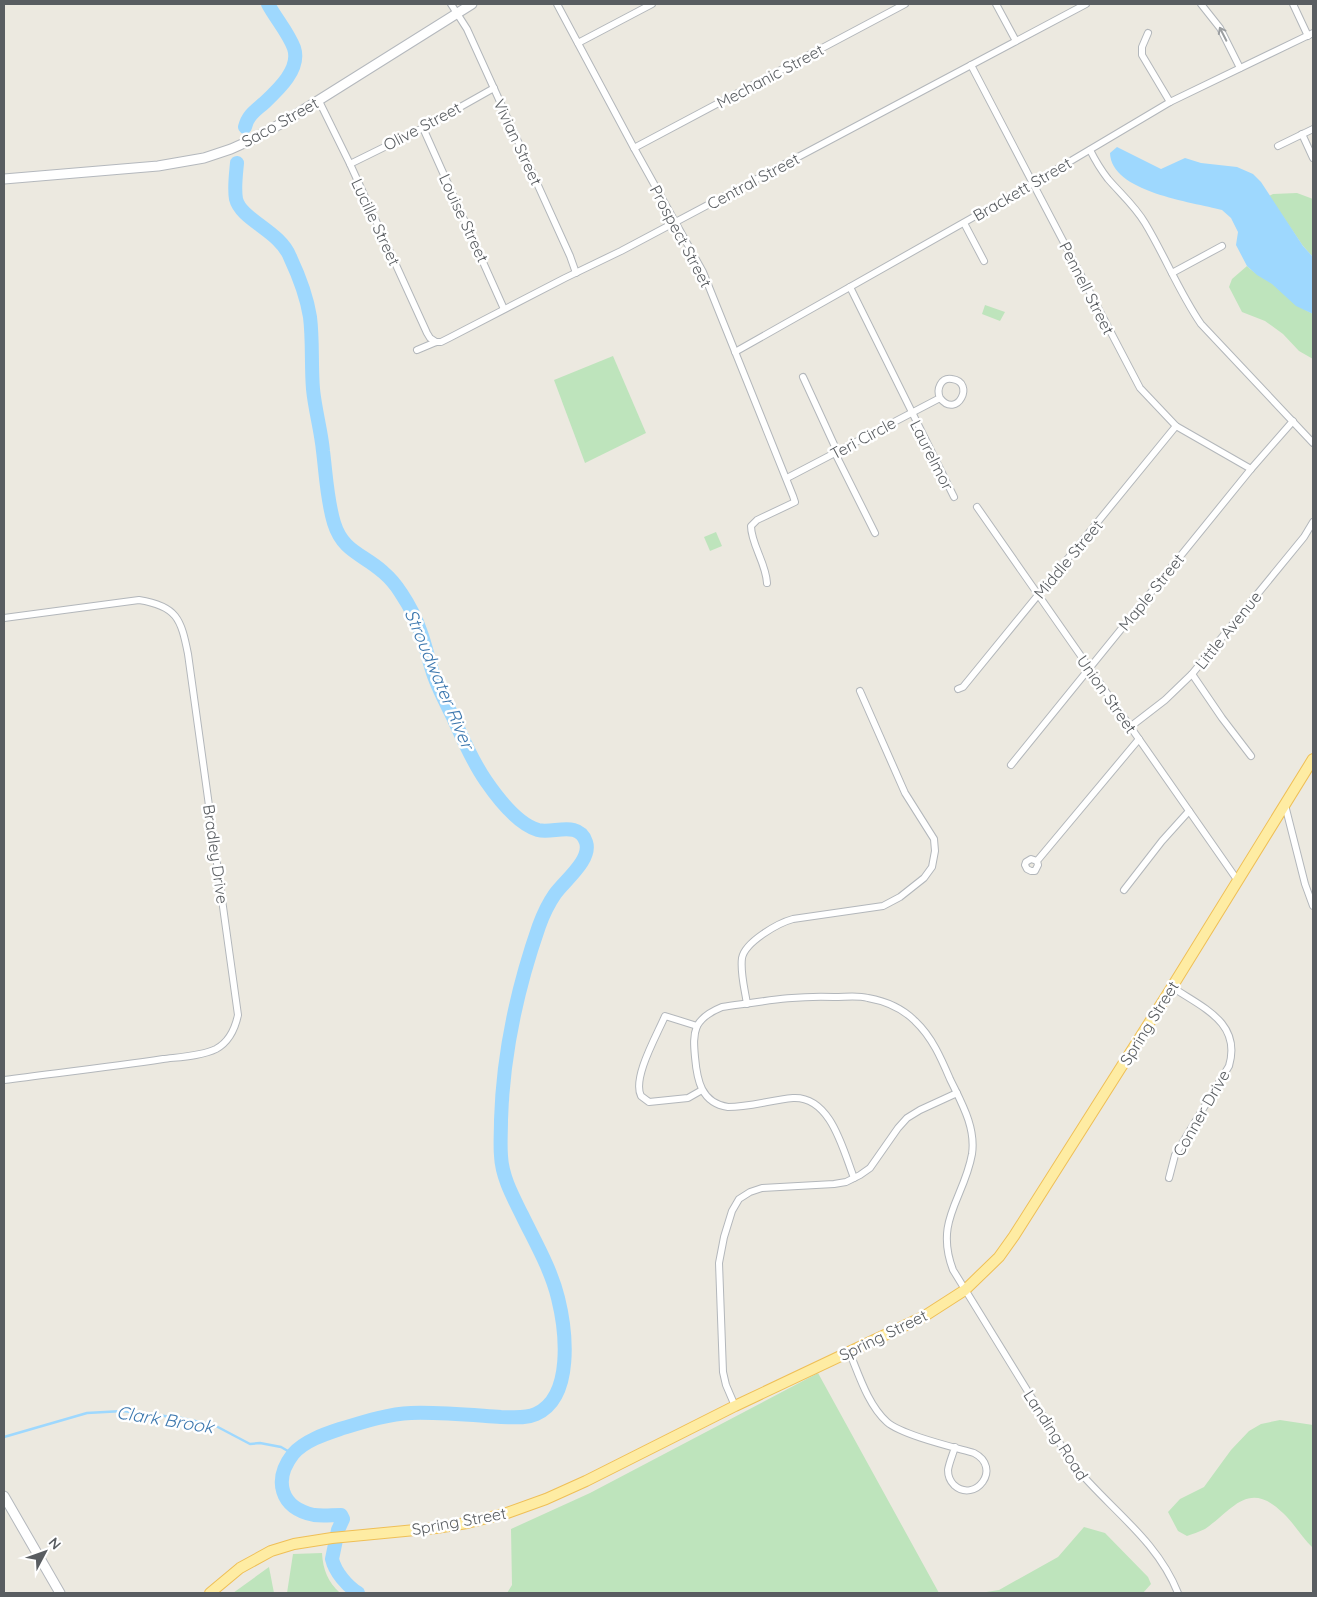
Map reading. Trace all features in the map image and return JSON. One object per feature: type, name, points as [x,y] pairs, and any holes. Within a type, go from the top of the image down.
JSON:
[{"type":"main road","name":"Saco Street","points":[[4,178],[158,166],[204,158],[251,140],[319,101],[472,4]]},
{"type":"main road","name":"Spring Street","points":[[210,1593],[240,1568],[271,1551],[294,1544],[467,1523],[507,1513],[546,1499],[586,1481],[735,1406],[923,1317],[965,1290],[999,1257],[1014,1236],[1172,987],[1313,759]]},
{"type":"main road","points":[[4,1496],[60,1593]]},
{"type":"street","name":"Vivian Street","points":[[452,4],[467,29],[576,272]]},
{"type":"street","name":"Prospect Street","points":[[557,4],[703,272],[787,478],[795,502],[757,520],[751,526],[751,533],[766,570],[767,583]]},
{"type":"street","points":[[578,43],[652,4]]},
{"type":"street","name":"Mechanic Street","points":[[634,148],[903,4]]},
{"type":"street","points":[[996,4],[1016,41]]},
{"type":"street","name":"Central Street","points":[[417,350],[436,342],[441,342],[576,272],[621,251],[1086,4]]},
{"type":"street","points":[[1201,4],[1220,28],[1240,68]]},
{"type":"street","points":[[1293,4],[1311,34]]},
{"type":"street","points":[[1148,33],[1142,47],[1142,55],[1170,102]]},
{"type":"street","name":"Brackett Street","points":[[735,352],[1032,184],[1170,102],[1311,34]]},
{"type":"street","name":"Pennell Street","points":[[971,65],[1133,378],[1148,398],[1176,426],[1250,469]]},
{"type":"street","name":"Olive Street","points":[[350,164],[423,128],[494,88]]},
{"type":"street","name":"Lucille Street","points":[[319,101],[350,164],[427,333],[436,342]]},
{"type":"street","name":"Louise Street","points":[[423,128],[504,309]]},
{"type":"street","points":[[1278,146],[1313,129]]},
{"type":"street","points":[[1302,134],[1313,158]]},
{"type":"street","points":[[1090,150],[1108,179],[1142,218],[1190,308],[1202,324],[1313,443]]},
{"type":"street","points":[[964,223],[984,261]]},
{"type":"street","points":[[1172,273],[1222,246]]},
{"type":"street","name":"Laurelmor","points":[[850,287],[954,497]]},
{"type":"street","points":[[803,377],[875,533]]},
{"type":"street","name":"Teri Circle","points":[[954,379],[961,383],[964,391],[958,402],[950,404],[942,401],[940,398],[939,386],[945,380],[954,379]]},
{"type":"street","name":"Teri Circle","points":[[787,478],[940,398]]},
{"type":"street","name":"Maple Street","points":[[1011,765],[1250,469],[1293,421]]},
{"type":"street","name":"Middle Street","points":[[958,689],[962,687],[1176,426]]},
{"type":"street","name":"Union Street","points":[[977,507],[1238,881]]},
{"type":"street","name":"Little Avenue","points":[[1130,727],[1165,700],[1192,674],[1304,537],[1313,522]]},
{"type":"street","name":"Bradley Drive","points":[[4,618],[139,600],[160,605],[177,618],[183,628],[238,1015],[229,1038],[215,1050],[142,1062],[4,1080]]},
{"type":"street","points":[[1192,674],[1251,756]]},
{"type":"street","points":[[747,1004],[742,957],[747,948],[758,938],[782,923],[793,919],[889,904],[924,878],[932,867],[935,851],[934,840],[905,793],[860,692]]},
{"type":"street","points":[[1036,861],[1139,739]]},
{"type":"street","points":[[1285,805],[1305,884],[1313,906]]},
{"type":"street","points":[[1124,890],[1162,841],[1189,811]]},
{"type":"street","points":[[1305,884],[1313,880]]},
{"type":"street","name":"Conner Drive","points":[[1169,1178],[1175,1155],[1230,1066],[1232,1050],[1229,1036],[1219,1018],[1172,987]]},
{"type":"street","name":"Landing Road","points":[[697,1026],[716,1009],[818,995],[868,998],[892,1006],[907,1014],[926,1032],[939,1054],[957,1093],[971,1131],[972,1154],[950,1215],[946,1240],[949,1261],[1072,1463],[1088,1483],[1156,1552],[1178,1593]]},
{"type":"street","points":[[702,1090],[688,1098],[649,1102],[641,1096],[638,1085],[640,1072],[665,1016],[697,1026],[694,1046],[697,1075],[702,1090],[710,1100],[728,1107],[794,1098],[817,1104],[826,1113],[832,1124],[854,1178]]},
{"type":"street","points":[[735,1406],[723,1372],[719,1271],[722,1246],[732,1211],[739,1199],[756,1190],[846,1182],[870,1168],[907,1118],[957,1093]]},
{"type":"street","points":[[849,1351],[875,1406],[889,1423],[900,1430],[955,1447],[977,1454],[985,1464],[986,1477],[975,1488],[963,1489],[954,1485],[951,1480],[948,1468],[955,1447]]},
{"type":"green space","points":[[1297,193],[1313,199],[1313,257],[1303,246],[1269,196],[1273,194]]},
{"type":"green space","points":[[1247,266],[1313,314],[1313,359],[1299,351],[1283,334],[1265,321],[1242,312],[1229,287],[1232,279]]},
{"type":"green space","points":[[985,305],[1005,312],[1000,321],[982,314]]},
{"type":"green space","points":[[613,356],[646,433],[585,463],[554,380]]},
{"type":"green space","points":[[716,532],[722,546],[710,551],[704,537]]},
{"type":"green space","points":[[818,1373],[939,1593],[507,1593],[512,1585],[511,1529],[590,1493]]},
{"type":"green space","points":[[1280,1420],[1313,1425],[1313,1548],[1283,1513],[1271,1503],[1260,1498],[1250,1498],[1241,1501],[1205,1529],[1187,1536],[1178,1531],[1168,1512],[1180,1499],[1204,1487],[1231,1450],[1249,1431],[1261,1424]]},
{"type":"green space","points":[[1084,1527],[1105,1533],[1148,1577],[1151,1584],[1143,1593],[980,1593],[999,1590],[1058,1557]]},
{"type":"green space","points":[[322,1553],[327,1575],[340,1593],[287,1593],[293,1554]]},
{"type":"green space","points":[[269,1567],[274,1593],[233,1593]]},
{"type":"water","points":[[1117,147],[1161,169],[1185,158],[1201,163],[1237,167],[1253,174],[1261,182],[1303,246],[1313,257],[1313,314],[1296,306],[1272,284],[1247,266],[1236,245],[1238,232],[1231,218],[1222,210],[1174,199],[1138,186],[1124,177],[1114,166],[1110,153]]},
{"type":"waterway","name":"Stroudwater River","points":[[245,127],[252,114],[276,92],[287,78],[294,64],[294,48],[268,4]]},
{"type":"waterway","name":"Stroudwater River","points":[[237,163],[235,190],[239,206],[285,248],[296,271],[307,302],[311,326],[314,397],[330,505],[338,533],[348,547],[376,566],[388,577],[407,602],[419,627],[440,691],[472,758],[496,795],[516,816],[530,827],[544,831],[565,829],[578,831],[583,835],[587,849],[581,863],[555,894],[548,906],[531,950],[512,1022],[502,1095],[502,1164],[515,1201],[547,1266],[555,1287],[561,1311],[565,1344],[562,1378],[557,1393],[548,1405],[532,1416],[501,1417],[444,1413],[393,1415],[366,1421],[321,1436],[303,1445],[293,1454],[283,1474],[283,1492],[294,1506],[303,1511],[314,1515],[341,1515],[343,1519],[338,1530],[332,1559],[342,1578],[358,1593]]},
{"type":"waterway","name":"Clark Brook","points":[[4,1437],[87,1413],[123,1411],[181,1418],[214,1425],[250,1444],[260,1443],[281,1447],[293,1454]]}]
